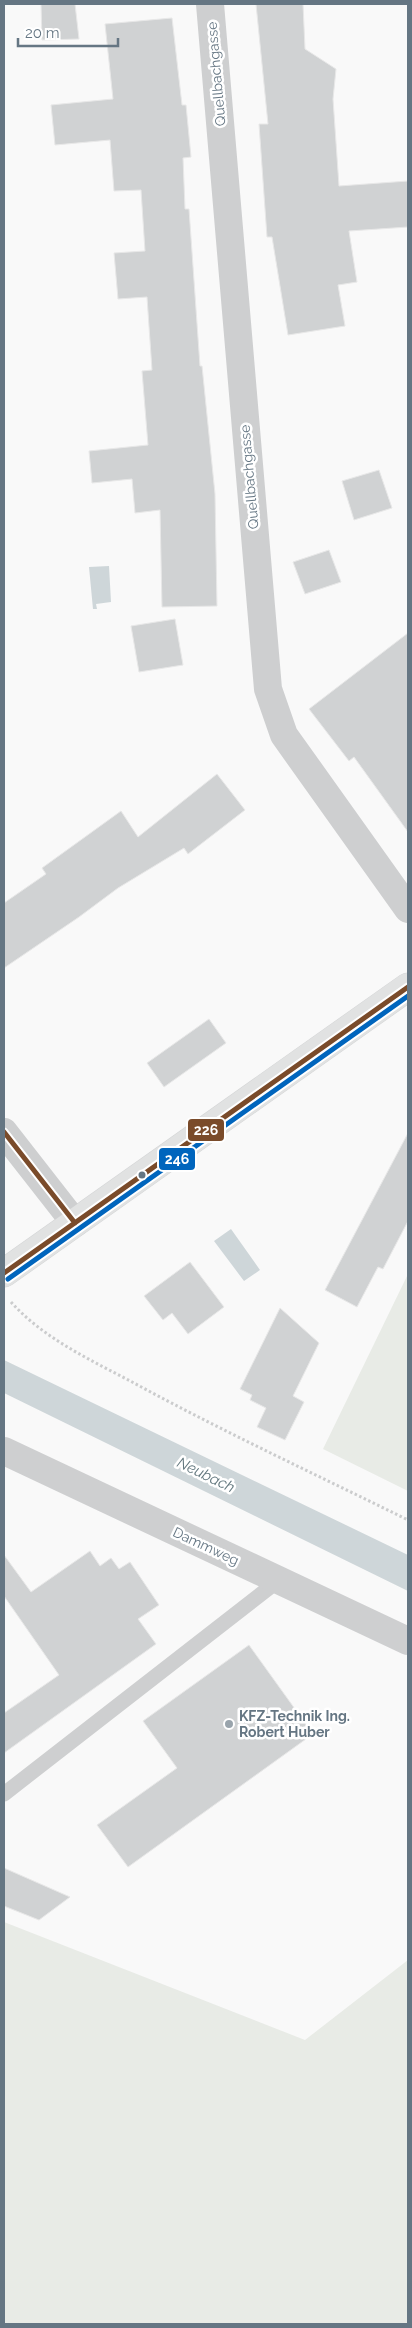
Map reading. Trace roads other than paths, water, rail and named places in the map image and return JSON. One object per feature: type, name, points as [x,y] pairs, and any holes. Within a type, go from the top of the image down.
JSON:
[{"type":"main road","points":[[4,1273],[408,987]]},
{"type":"street","name":"Quellbachgasse","points":[[210,4],[268,689],[284,734],[408,909]]},
{"type":"street","points":[[4,1132],[75,1223]]},
{"type":"street","name":"Dammweg","points":[[4,1452],[408,1641]]},
{"type":"lane","points":[[4,1794],[279,1580]]},
{"type":"water","points":[[109,566],[111,602],[96,604],[97,609],[93,609],[89,567]]},
{"type":"water","points":[[231,1229],[260,1270],[244,1281],[214,1241]]},
{"type":"water","name":"Neubach","points":[[4,1360],[408,1555],[408,1591],[4,1393]]},
{"type":"place","name":"KFZ-Technik Ing. Robert Huber","points":[[229,1724]]}]
